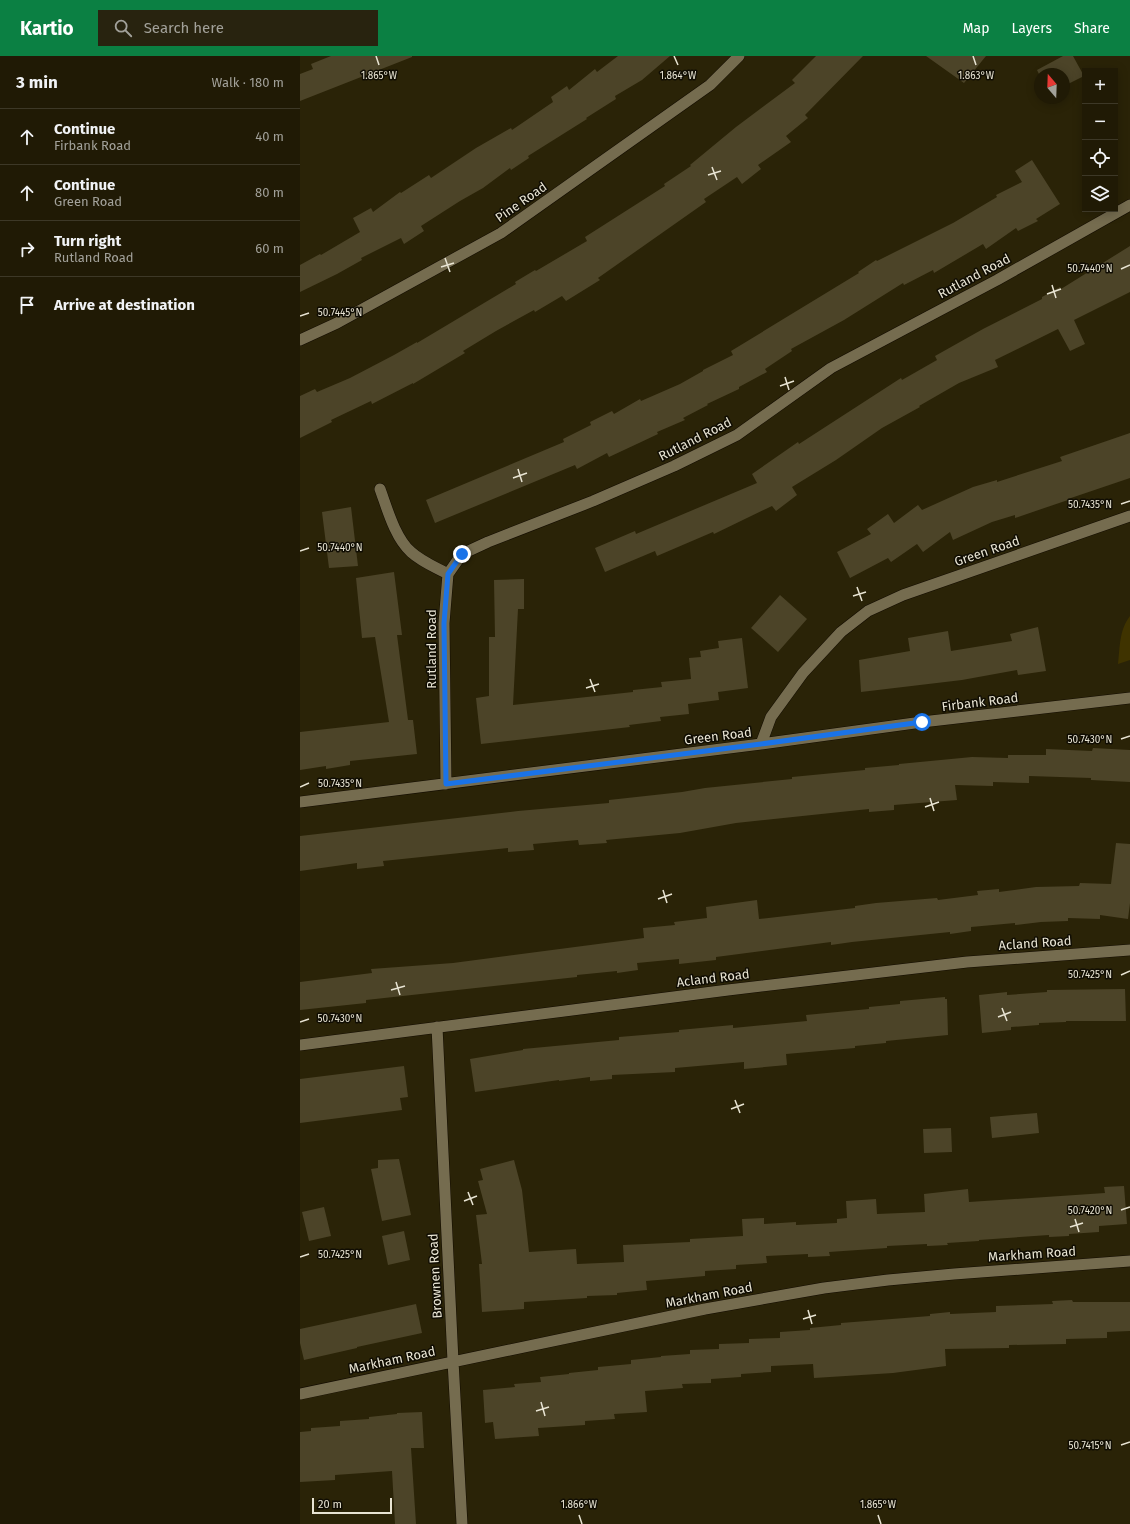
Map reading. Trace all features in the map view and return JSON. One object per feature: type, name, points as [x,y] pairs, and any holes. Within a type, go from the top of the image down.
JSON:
[{"type":"street","name":"Pine Road","points":[[300,340],[337,323],[501,233],[710,85],[739,56]]},
{"type":"street","name":"Rutland Road","points":[[446,784],[444,623],[448,574],[462,554],[488,542],[593,501],[674,466],[737,435],[831,368],[997,280],[1130,205]]},
{"type":"street","points":[[380,489],[396,532],[409,551],[424,562],[448,574]]},
{"type":"street","name":"Green Road","points":[[300,802],[761,744],[771,717],[803,673],[841,632],[868,611],[903,595],[1130,516]]},
{"type":"street","name":"Firbank Road","points":[[761,744],[922,722],[1130,698]]},
{"type":"street","name":"Acland Road","points":[[300,1045],[967,962],[1130,950]]},
{"type":"street","name":"Brownen Road","points":[[437,1027],[462,1524]]},
{"type":"street","name":"Markham Road","points":[[300,1394],[705,1309],[824,1288],[924,1277],[1130,1261]]},
{"type":"shaded area","points":[[1130,616],[1130,660],[1118,664],[1122,633],[1126,621]]},
{"type":"building","points":[[331,56],[412,57],[300,101],[300,74],[313,69],[311,64]]},
{"type":"building","points":[[618,56],[670,56],[642,80],[615,96],[616,99],[586,118],[587,119],[528,156],[529,158],[511,170],[510,168],[483,188],[421,226],[424,231],[404,244],[401,238],[361,258],[362,260],[337,274],[300,292],[300,265],[320,254],[321,255],[360,232],[353,218],[371,208],[373,212],[400,192],[401,193],[429,175],[431,178],[476,148],[511,128],[512,130],[553,102],[551,97],[567,86],[569,90],[595,69],[597,72]]},
{"type":"building","points":[[816,56],[863,56],[805,115],[808,118],[786,136],[791,142],[758,165],[761,169],[742,184],[737,177],[704,199],[706,202],[598,278],[600,280],[566,301],[562,296],[535,312],[534,310],[463,351],[465,353],[413,384],[372,404],[371,401],[331,420],[332,422],[300,438],[300,396],[315,389],[317,392],[350,378],[417,343],[516,284],[515,282],[535,270],[536,271],[587,241],[585,237],[665,186],[664,184],[691,166],[690,165],[736,127],[795,83],[792,80]]},
{"type":"building","points":[[926,56],[986,56],[964,83]]},
{"type":"building","points":[[1063,56],[1073,56],[1082,72],[1082,77],[1070,83],[1070,68],[1041,68]]},
{"type":"building","points":[[1032,160],[1060,204],[1036,219],[1038,221],[1018,231],[1016,228],[986,249],[983,244],[934,273],[933,270],[904,285],[903,283],[844,320],[791,349],[792,351],[765,369],[767,372],[739,387],[739,389],[707,404],[708,405],[683,418],[685,420],[657,432],[658,434],[609,457],[607,453],[577,469],[575,465],[435,523],[426,500],[564,442],[563,439],[591,425],[590,422],[612,411],[614,414],[640,399],[641,401],[680,384],[703,370],[733,355],[731,351],[859,273],[858,272],[876,260],[877,261],[953,223],[997,197],[996,195],[1022,182],[1015,171]]},
{"type":"building","points":[[1130,246],[1130,292],[1074,320],[1085,344],[1070,351],[1058,329],[995,360],[998,367],[959,383],[882,428],[836,460],[792,487],[797,495],[776,511],[772,506],[714,534],[713,532],[657,556],[655,551],[605,572],[595,548],[635,531],[636,534],[757,483],[752,474],[798,442],[799,444],[901,378],[902,380],[937,360],[935,356],[983,329],[1042,299],[1042,297],[1060,287],[1061,289]]},
{"type":"building","points":[[1130,433],[1130,478],[1015,518],[1015,515],[992,522],[953,540],[950,532],[923,552],[917,544],[891,562],[888,558],[850,578],[837,552],[871,534],[867,529],[888,514],[894,523],[918,505],[922,510],[973,487],[997,480],[997,482],[1062,461],[1060,457]]},
{"type":"building","points":[[351,507],[358,566],[329,568],[322,512]]},
{"type":"building","points":[[394,572],[402,635],[397,635],[408,720],[413,720],[417,754],[350,761],[350,765],[326,769],[326,766],[300,770],[300,732],[389,722],[375,637],[362,638],[356,578]]},
{"type":"building","points":[[524,579],[524,609],[518,609],[513,705],[633,692],[633,690],[662,687],[661,682],[691,679],[689,658],[701,657],[700,651],[719,648],[718,641],[742,638],[748,688],[718,692],[719,700],[688,704],[689,714],[660,717],[661,721],[629,725],[630,727],[481,744],[476,698],[489,696],[489,637],[495,637],[494,580]]},
{"type":"building","points":[[780,595],[807,619],[778,652],[751,628]]},
{"type":"building","points":[[1038,627],[1046,671],[1018,675],[1017,670],[962,680],[861,692],[859,660],[910,651],[908,638],[948,631],[951,651],[1012,641],[1010,634]]},
{"type":"building","points":[[1093,748],[1130,750],[1130,782],[1091,780],[1091,778],[1029,776],[1029,783],[993,782],[993,786],[955,785],[957,800],[894,805],[894,810],[869,812],[869,809],[736,823],[680,833],[606,840],[607,843],[579,845],[578,840],[533,844],[534,850],[508,852],[508,848],[383,861],[384,866],[357,869],[357,863],[300,871],[300,836],[518,811],[609,803],[609,800],[792,779],[792,777],[865,770],[865,768],[899,764],[972,757],[1008,758],[1008,755],[1046,755],[1046,749],[1092,751]]},
{"type":"building","points":[[1116,843],[1130,844],[1130,903],[1128,919],[1100,915],[1100,919],[1068,918],[1068,921],[1015,925],[1015,923],[971,927],[971,931],[950,934],[950,932],[831,945],[831,942],[716,957],[716,960],[679,964],[679,959],[637,963],[638,970],[617,973],[617,971],[577,975],[577,977],[366,1000],[366,1003],[300,1010],[300,982],[372,973],[371,969],[453,963],[644,938],[643,928],[675,925],[674,922],[707,918],[706,907],[757,900],[759,919],[855,908],[855,906],[876,903],[937,898],[938,900],[978,895],[977,891],[999,889],[999,892],[1036,887],[1079,886],[1080,883],[1111,884]]},
{"type":"building","points":[[1125,989],[1126,1021],[1066,1021],[1039,1023],[1039,1025],[1011,1027],[1011,1030],[982,1033],[979,995],[1007,992],[1007,995],[1047,992],[1047,990]]},
{"type":"building","points":[[945,997],[945,999],[947,999],[948,1035],[886,1041],[886,1043],[855,1046],[855,1048],[786,1054],[787,1065],[744,1069],[744,1062],[675,1068],[675,1072],[612,1075],[612,1079],[590,1081],[590,1077],[559,1080],[475,1092],[470,1059],[523,1049],[619,1040],[619,1037],[679,1032],[679,1030],[733,1025],[733,1028],[807,1021],[806,1015],[869,1009],[869,1007],[900,1004],[900,1001]]},
{"type":"building","points":[[404,1066],[408,1097],[400,1098],[402,1110],[300,1123],[300,1079]]},
{"type":"building","points":[[1037,1113],[1039,1133],[992,1138],[990,1117]]},
{"type":"building","points":[[951,1128],[952,1152],[924,1153],[923,1129]]},
{"type":"building","points":[[399,1159],[411,1215],[382,1221],[371,1169],[378,1168],[378,1160]]},
{"type":"building","points":[[514,1160],[522,1190],[529,1252],[576,1249],[577,1264],[624,1262],[623,1245],[690,1242],[690,1239],[743,1236],[742,1219],[764,1218],[764,1224],[796,1222],[796,1225],[837,1223],[837,1219],[847,1218],[846,1201],[876,1199],[877,1214],[925,1212],[924,1194],[968,1189],[969,1202],[1105,1193],[1104,1187],[1124,1186],[1127,1224],[1099,1226],[1099,1232],[1069,1234],[1069,1236],[1049,1237],[1049,1235],[979,1240],[947,1243],[948,1245],[927,1246],[927,1244],[887,1246],[887,1248],[829,1252],[830,1256],[808,1257],[808,1254],[766,1256],[767,1263],[736,1265],[736,1269],[705,1271],[705,1276],[646,1281],[647,1290],[617,1293],[617,1295],[587,1296],[587,1298],[524,1302],[524,1309],[482,1312],[479,1264],[482,1264],[476,1215],[487,1214],[478,1181],[483,1180],[480,1169]]},
{"type":"building","points":[[324,1207],[331,1236],[309,1241],[302,1212]]},
{"type":"building","points":[[404,1231],[410,1260],[388,1265],[382,1236]]},
{"type":"building","points":[[1072,1300],[1073,1302],[1130,1302],[1130,1331],[1107,1332],[1107,1338],[1066,1339],[1066,1344],[1009,1345],[1009,1348],[945,1349],[946,1366],[893,1373],[814,1378],[813,1364],[771,1366],[771,1372],[741,1374],[741,1377],[711,1379],[711,1383],[682,1384],[683,1388],[645,1391],[647,1412],[614,1414],[615,1419],[585,1421],[585,1425],[538,1428],[539,1436],[495,1439],[493,1422],[485,1423],[483,1390],[515,1387],[514,1384],[541,1382],[540,1377],[598,1370],[598,1367],[631,1364],[631,1360],[690,1354],[690,1350],[719,1349],[719,1344],[749,1343],[749,1339],[780,1338],[780,1332],[810,1330],[810,1328],[841,1325],[841,1323],[930,1316],[930,1314],[950,1312],[950,1314],[996,1312],[996,1306],[1053,1304],[1052,1301]]},
{"type":"building","points":[[416,1304],[422,1333],[304,1360],[300,1343],[300,1329]]},
{"type":"building","points":[[422,1412],[424,1448],[411,1448],[416,1524],[395,1524],[392,1471],[335,1475],[335,1480],[300,1482],[300,1432],[311,1431],[311,1428],[340,1426],[340,1421],[369,1419],[369,1417],[397,1413]]},
{"type":"route","points":[[462,554],[448,574],[444,623],[446,784],[922,722]]}]
